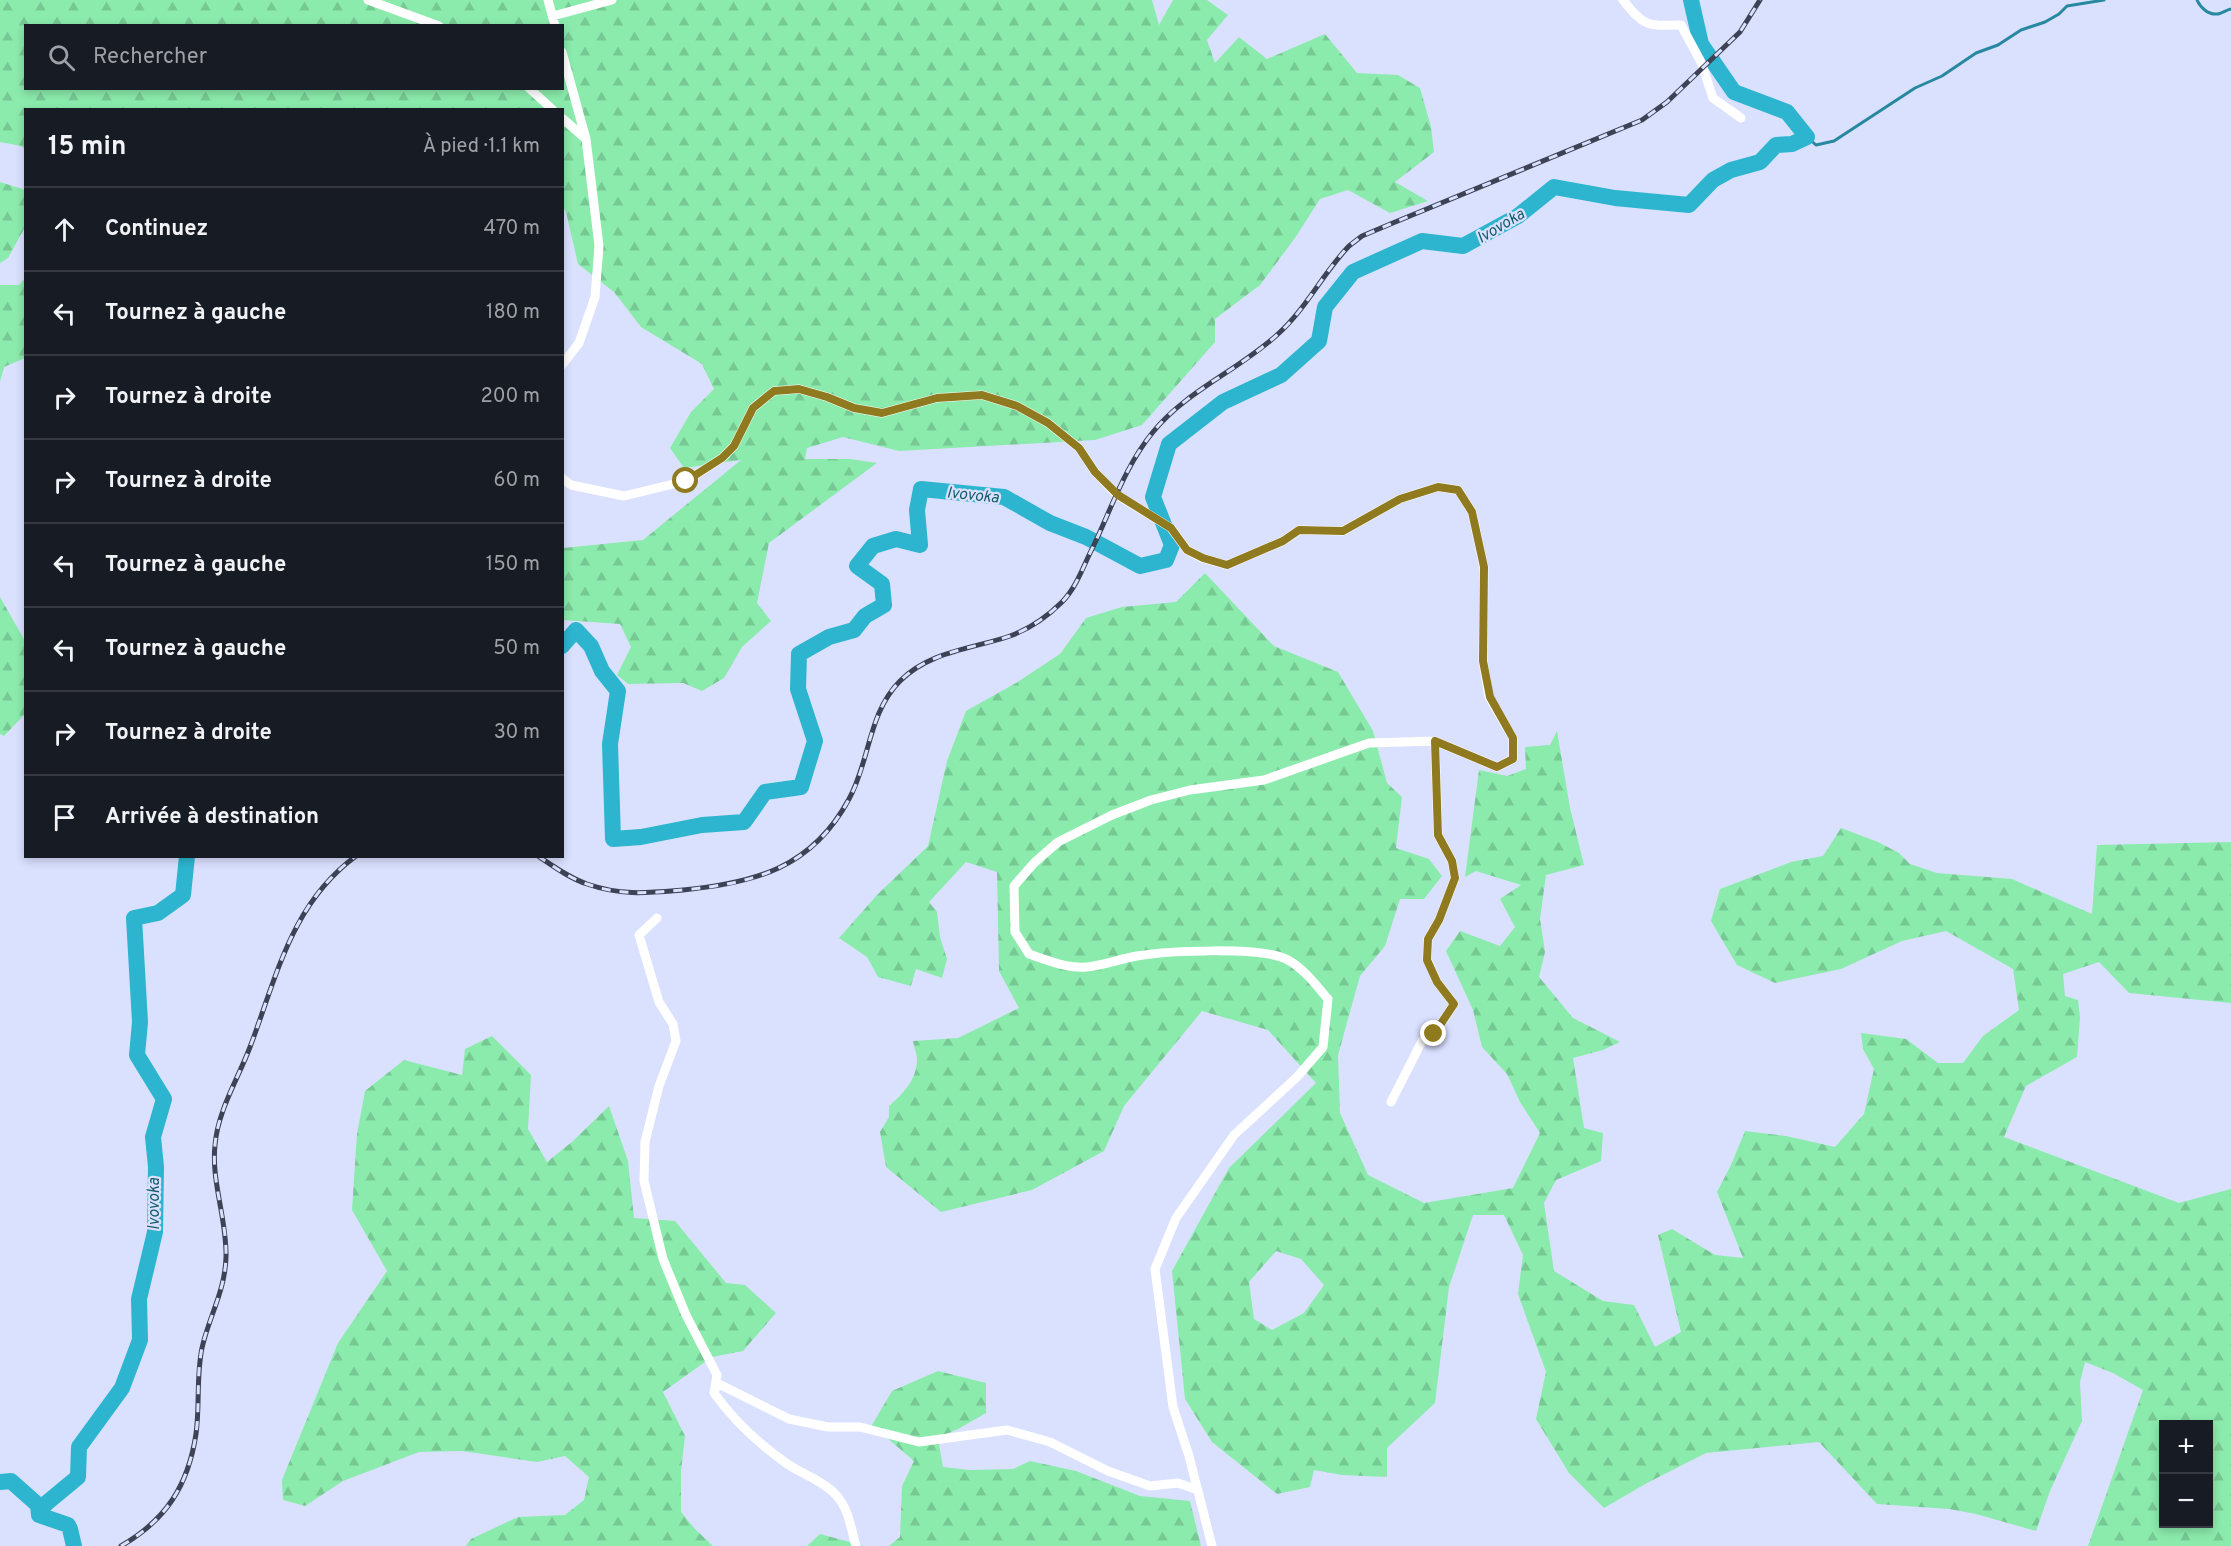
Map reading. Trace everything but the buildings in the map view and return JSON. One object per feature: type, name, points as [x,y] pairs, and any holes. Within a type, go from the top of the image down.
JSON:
[{"type":"street","points":[[368,0],[434,24]]},
{"type":"street","points":[[548,0],[554,21],[612,0]]},
{"type":"street","points":[[1623,0],[1638,20],[1655,26],[1681,25],[1701,62],[1713,98],[1741,118]]},
{"type":"street","points":[[564,59],[586,139],[599,246],[595,297],[579,343],[564,362]]},
{"type":"street","points":[[531,90],[551,108]]},
{"type":"street","points":[[564,120],[586,139]]},
{"type":"street","points":[[564,480],[571,485],[624,496],[686,481],[722,458],[734,446],[753,408],[774,391],[799,389],[854,408],[882,413],[937,398],[982,395],[1017,406],[1048,423],[1079,448],[1095,472],[1118,495],[1171,528],[1187,550],[1203,558],[1227,565],[1283,541],[1299,530],[1343,531],[1400,499],[1438,487],[1458,490],[1472,512],[1484,567],[1483,661],[1490,697],[1513,738],[1513,759],[1497,767],[1435,741],[1369,743],[1264,780],[1190,790],[1151,800],[1112,815],[1058,842],[1034,863],[1014,886],[1015,932],[1029,954],[1053,962],[1085,967],[1137,956],[1176,951],[1257,953],[1287,959],[1305,972],[1328,999],[1323,1047],[1297,1077],[1234,1135],[1176,1218],[1155,1269],[1173,1407],[1212,1546]]},
{"type":"street","points":[[1390,1102],[1422,1041],[1434,1034],[1454,1004],[1437,982],[1427,960],[1428,939],[1439,920],[1455,878],[1452,861],[1438,835],[1435,741]]},
{"type":"street","points":[[657,918],[639,935],[659,1002],[673,1024],[676,1041],[659,1086],[645,1142],[644,1181],[663,1259],[686,1315],[717,1375],[714,1393],[728,1413],[745,1430],[786,1463],[835,1494],[846,1508],[856,1546]]},
{"type":"street","points":[[714,1393],[717,1386],[721,1385],[789,1419],[828,1426],[860,1427],[919,1442],[1007,1430],[1050,1442],[1108,1471],[1150,1486],[1178,1483],[1198,1490]]},
{"type":"green space","points":[[0,0],[1152,0],[1159,25],[1173,0],[1207,0],[1228,15],[1207,40],[1215,63],[1239,37],[1267,59],[1325,34],[1357,73],[1398,75],[1420,88],[1431,127],[1434,152],[1395,182],[1428,201],[1390,213],[1348,190],[1320,199],[1295,238],[1260,285],[1215,319],[1215,342],[1142,425],[1095,440],[899,451],[843,437],[807,448],[805,459],[850,459],[877,463],[769,543],[757,603],[771,621],[742,647],[724,678],[702,691],[683,683],[628,684],[617,675],[631,647],[620,624],[564,620],[564,548],[643,540],[741,460],[684,468],[670,448],[691,412],[714,389],[702,364],[641,327],[614,292],[578,264],[564,209],[564,108],[24,108],[24,148],[0,142]]},
{"type":"green space","points":[[0,182],[24,189],[24,229],[8,258],[0,263]]},
{"type":"green space","points":[[24,279],[24,358],[4,367],[0,382],[0,285],[19,285]]},
{"type":"green space","points":[[1205,573],[1274,646],[1338,672],[1373,731],[1387,783],[1402,797],[1396,848],[1429,859],[1442,876],[1424,899],[1400,899],[1385,946],[1360,976],[1338,1055],[1340,1113],[1368,1175],[1424,1203],[1513,1188],[1540,1133],[1520,1102],[1507,1074],[1482,1047],[1473,1010],[1446,951],[1460,931],[1500,946],[1515,927],[1500,899],[1521,885],[1476,871],[1465,877],[1479,770],[1507,776],[1526,769],[1525,747],[1550,745],[1557,731],[1570,808],[1584,865],[1546,875],[1540,919],[1545,952],[1539,977],[1573,1018],[1620,1042],[1603,1050],[1573,1058],[1584,1128],[1603,1133],[1601,1161],[1556,1180],[1544,1203],[1554,1271],[1603,1301],[1634,1305],[1655,1347],[1681,1332],[1658,1235],[1672,1229],[1715,1255],[1743,1258],[1717,1192],[1745,1131],[1786,1136],[1835,1147],[1864,1114],[1874,1069],[1863,1049],[1861,1033],[1906,1039],[1938,1063],[1963,1063],[1983,1036],[2019,1010],[2013,969],[1946,931],[1902,941],[1841,969],[1775,983],[1737,965],[1711,921],[1720,889],[1791,862],[1823,856],[1841,828],[1878,842],[1899,853],[1910,864],[1937,873],[2012,879],[2092,914],[2097,845],[2231,842],[2231,1003],[2129,993],[2099,962],[2063,974],[2065,996],[2078,1000],[2080,1018],[2077,1057],[2026,1086],[2004,1137],[2179,1203],[2231,1189],[2231,1546],[2088,1546],[2143,1390],[2113,1373],[2085,1362],[2080,1382],[2082,1421],[2050,1491],[2036,1531],[1949,1509],[1877,1504],[1819,1442],[1706,1453],[1604,1508],[1569,1473],[1536,1419],[1546,1372],[1518,1294],[1523,1255],[1504,1215],[1473,1215],[1449,1287],[1435,1403],[1387,1448],[1387,1477],[1342,1475],[1314,1470],[1310,1487],[1277,1494],[1212,1442],[1185,1399],[1172,1271],[1229,1168],[1316,1083],[1268,1030],[1202,1011],[1124,1106],[1104,1151],[1032,1190],[941,1212],[886,1167],[880,1132],[889,1117],[889,1106],[904,1091],[915,1074],[917,1055],[913,1041],[958,1038],[1019,1008],[999,971],[997,872],[966,862],[929,902],[937,912],[940,937],[947,959],[942,978],[916,969],[911,986],[878,977],[867,957],[839,938],[877,895],[928,846],[947,761],[966,711],[1016,683],[1060,654],[1086,618],[1122,607],[1176,602]],"holes":[[[1276,1251],[1301,1259],[1324,1285],[1304,1313],[1272,1330],[1254,1319],[1249,1282]]]},
{"type":"green space","points":[[0,597],[24,639],[24,715],[4,736],[0,734]]},
{"type":"green space","points":[[492,1036],[531,1075],[528,1129],[547,1162],[573,1141],[609,1106],[628,1161],[634,1218],[675,1221],[726,1283],[745,1285],[776,1313],[743,1351],[712,1357],[663,1392],[685,1436],[681,1471],[681,1512],[713,1546],[466,1546],[471,1539],[518,1517],[565,1515],[584,1500],[589,1477],[565,1456],[537,1462],[462,1451],[419,1452],[343,1481],[305,1506],[283,1500],[282,1480],[338,1343],[387,1271],[352,1210],[357,1134],[365,1091],[404,1060],[462,1075],[465,1049]]},
{"type":"green space","points":[[938,1371],[986,1383],[986,1413],[938,1438],[943,1467],[969,1470],[1013,1469],[1030,1461],[1076,1471],[1140,1496],[1190,1501],[1201,1546],[889,1546],[900,1537],[902,1486],[914,1461],[872,1425],[892,1391]]},
{"type":"green space","points":[[820,1534],[864,1546],[807,1546]]},
{"type":"waterway","name":"Ivovoka","points":[[564,644],[576,630],[591,646],[602,671],[618,691],[610,744],[613,839],[641,837],[702,825],[744,822],[765,792],[801,787],[815,741],[798,689],[799,654],[829,637],[854,630],[865,616],[884,605],[882,584],[857,566],[873,546],[896,539],[920,545],[917,510],[921,489],[1004,497],[1050,523],[1086,537],[1140,566],[1166,560],[1172,545],[1153,497],[1169,444],[1223,402],[1281,375],[1319,341],[1325,307],[1353,272],[1422,241],[1463,246],[1518,216],[1554,187],[1615,198],[1689,205],[1713,180],[1731,170],[1760,162],[1776,145],[1792,144],[1807,137],[1787,112],[1734,92],[1701,44],[1691,0]]},
{"type":"waterway","points":[[1807,137],[1816,145],[1834,141],[1915,88],[1942,76],[1976,53],[1998,45],[2021,30],[2045,22],[2067,6],[2104,0]]},
{"type":"waterway","points":[[2197,0],[2202,8],[2210,13],[2219,14],[2231,9]]},
{"type":"waterway","name":"Ivovoka","points":[[0,1482],[11,1481],[38,1505],[43,1506],[78,1477],[79,1447],[122,1388],[140,1340],[139,1299],[155,1232],[156,1167],[153,1137],[164,1099],[137,1055],[140,1022],[134,918],[158,913],[183,895],[187,858]]},
{"type":"waterway","points":[[38,1505],[39,1515],[68,1525],[74,1546]]},
{"type":"railway","points":[[541,858],[561,872],[580,881],[600,888],[635,893],[683,890],[734,883],[779,868],[799,856],[818,841],[849,799],[881,708],[900,681],[924,663],[938,657],[1024,630],[1044,618],[1062,602],[1078,579],[1134,460],[1153,432],[1181,404],[1247,359],[1278,334],[1297,314],[1349,246],[1362,236],[1642,120],[1667,102],[1740,32],[1760,0]]},
{"type":"railway","points":[[121,1546],[151,1525],[172,1500],[181,1485],[192,1453],[196,1434],[202,1348],[225,1270],[226,1243],[214,1159],[217,1132],[224,1107],[250,1047],[278,968],[301,919],[316,896],[334,875],[354,858]]},
{"type":"route","points":[[686,481],[722,458],[734,446],[753,408],[774,391],[799,389],[854,408],[882,413],[911,407],[937,398],[982,395],[1017,406],[1048,423],[1079,448],[1095,472],[1118,495],[1171,528],[1187,550],[1203,558],[1227,565],[1283,541],[1299,530],[1343,531],[1400,499],[1438,487],[1458,490],[1472,512],[1484,567],[1483,661],[1490,697],[1513,738],[1513,759],[1497,767],[1435,741],[1438,835],[1452,861],[1455,878],[1439,920],[1428,939],[1427,960],[1437,982],[1454,1004],[1434,1034]]}]
